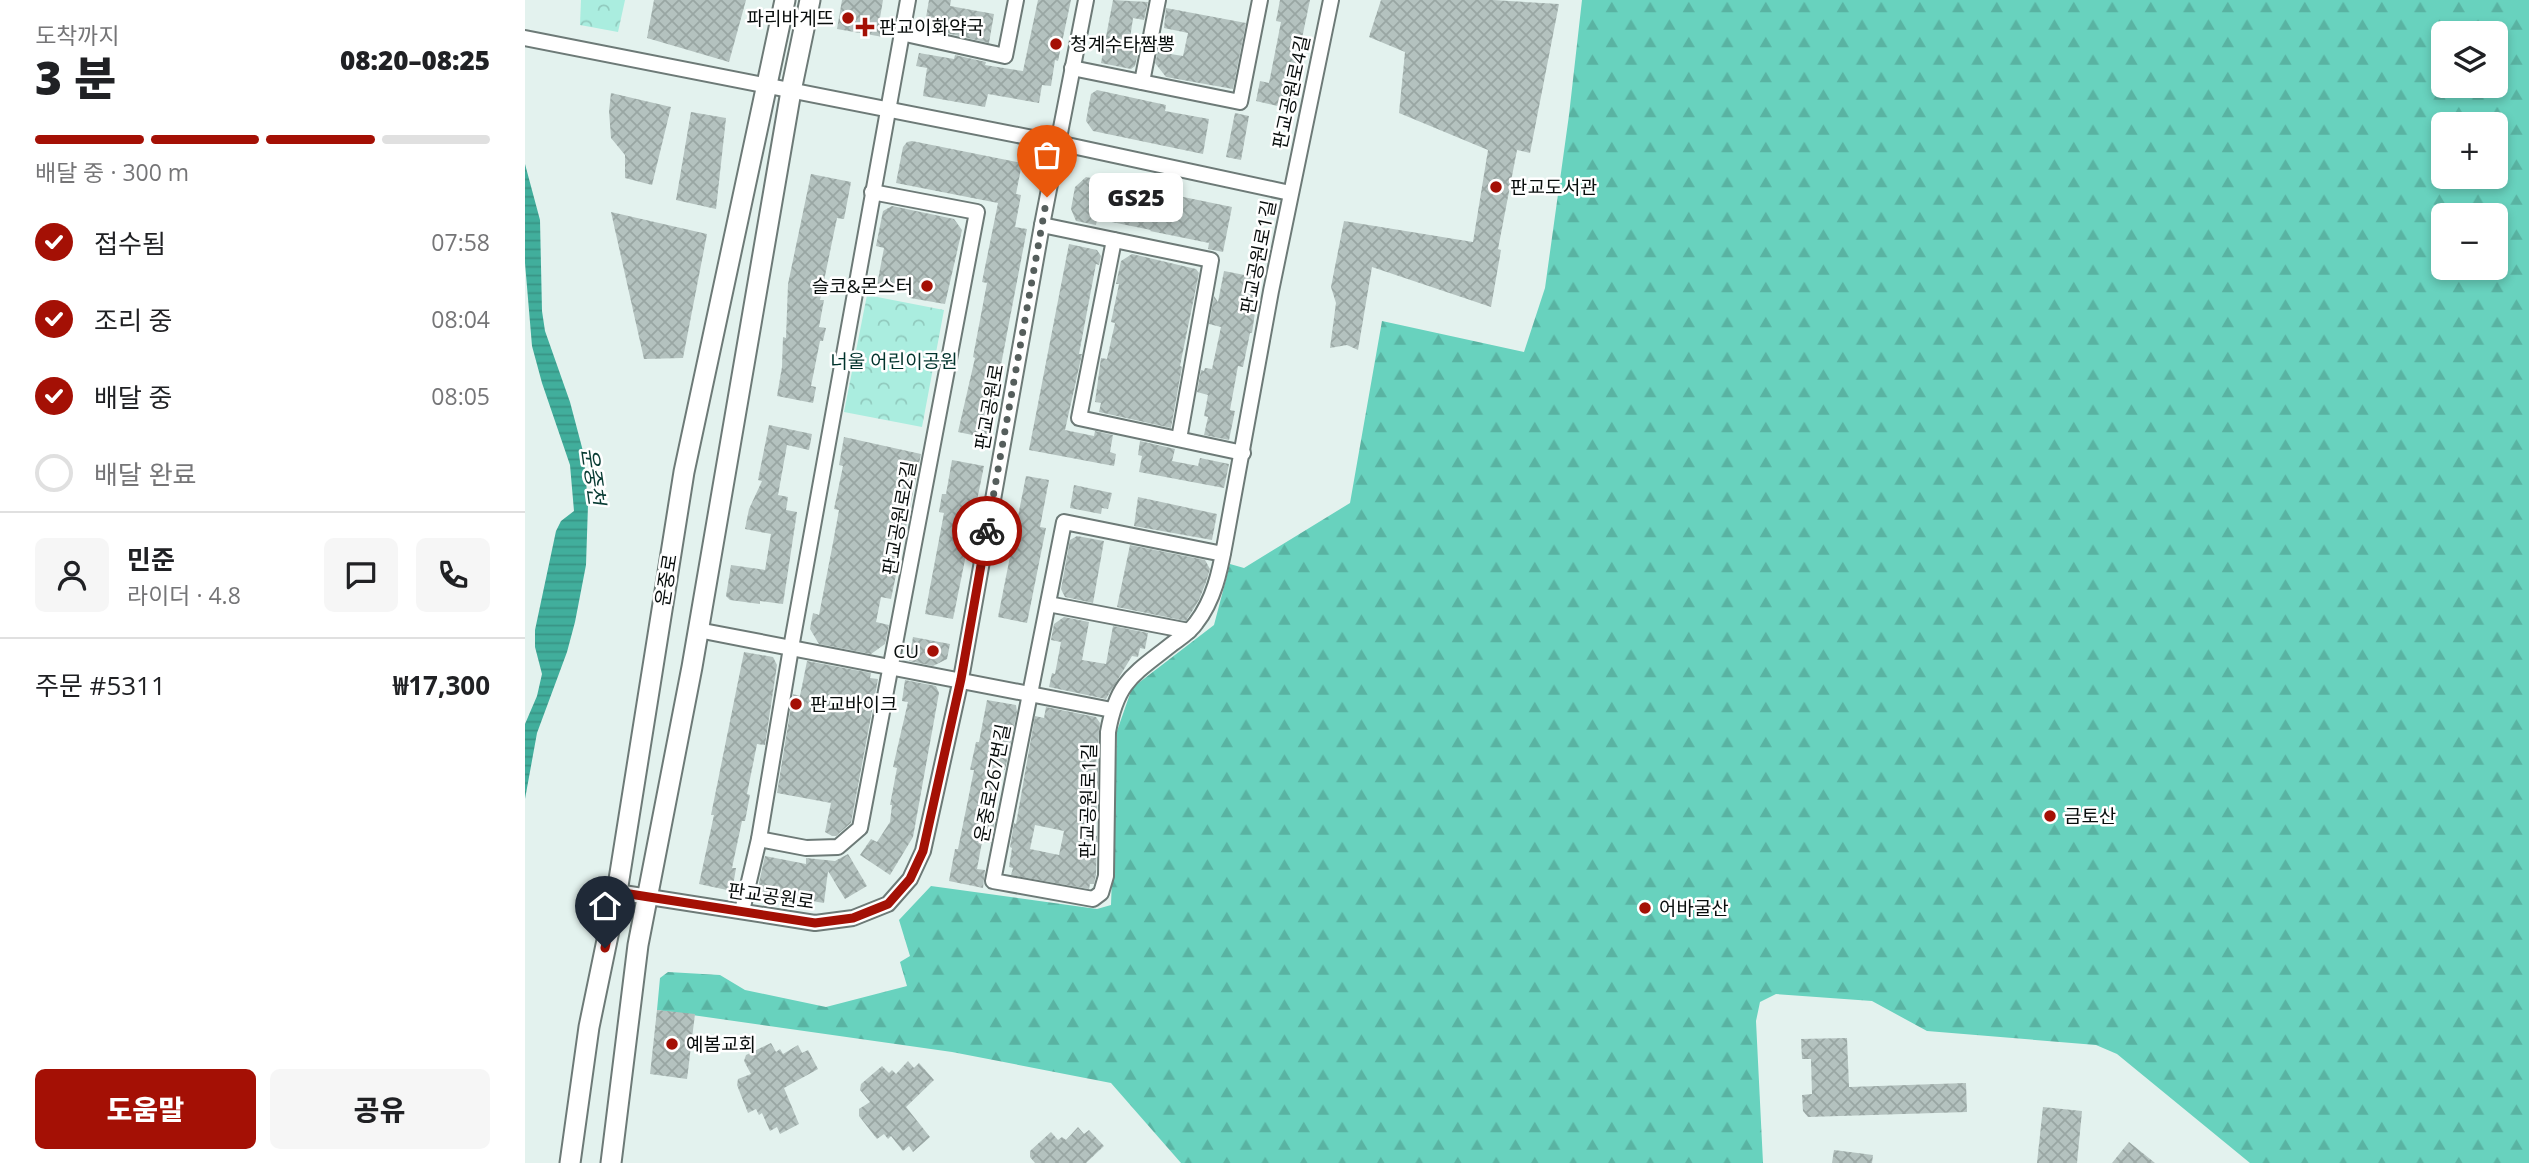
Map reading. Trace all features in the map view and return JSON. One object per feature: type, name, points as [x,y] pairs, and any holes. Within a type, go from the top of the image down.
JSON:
[{"type":"main road","name":"운중로","points":[[570,1163],[589,1027],[617,892],[684,472],[785,0]]},
{"type":"main road","name":"운중로","points":[[611,1163],[638,945],[698,630],[791,90],[810,0]]},
{"type":"street","points":[[741,911],[759,839],[908,0]]},
{"type":"street","points":[[901,33],[1005,56],[1016,0]]},
{"type":"street","name":"판교공원로","points":[[617,892],[815,923],[853,918],[888,904],[910,879],[923,851],[961,679],[1042,225],[1086,0]]},
{"type":"street","points":[[1142,82],[1158,0]]},
{"type":"street","points":[[1072,68],[1240,102],[1260,0]]},
{"type":"street","name":"판교공원로4길","points":[[1290,193],[1331,0]]},
{"type":"street","points":[[525,38],[1058,143],[1290,193]]},
{"type":"street","name":"판교공원로2길","points":[[759,839],[806,848],[838,847],[860,828],[977,212],[872,192]]},
{"type":"street","name":"판교공원로1길","points":[[993,881],[1093,899],[1101,893],[1105,876],[1108,732],[1112,710],[1116,697],[1130,679],[1189,631],[1212,595],[1243,453],[1290,193]]},
{"type":"street","points":[[1042,225],[1211,260],[1179,439]]},
{"type":"street","points":[[1114,240],[1079,418],[1243,453]]},
{"type":"street","points":[[1029,693],[1064,522],[1223,554]]},
{"type":"street","points":[[1048,604],[1189,631]]},
{"type":"street","points":[[698,630],[1112,710]]},
{"type":"street","name":"운중로267번길","points":[[993,881],[1029,693]]},
{"type":"green space","points":[[581,0],[625,0],[618,32],[580,25]]},
{"type":"green space","points":[[1582,0],[2529,0],[2529,1163],[2250,1163],[2117,1054],[2096,1045],[1927,1031],[1872,1001],[1776,994],[1760,1002],[1756,1021],[1763,1163],[1181,1163],[1111,1083],[952,1052],[657,1010],[660,978],[668,972],[720,975],[745,990],[826,1007],[907,986],[900,962],[910,956],[899,920],[931,886],[1097,909],[1111,905],[1117,731],[1132,688],[1214,625],[1230,564],[1244,568],[1350,503],[1382,321],[1524,352],[1545,288]]},
{"type":"green space","name":"너울 어린이공원","points":[[867,295],[944,310],[922,427],[844,412]]},
{"type":"shaded area","points":[[525,164],[540,220],[545,331],[570,402],[584,455],[588,505],[586,565],[575,622],[567,652],[537,733],[525,799],[525,724],[537,696],[542,674],[535,647],[535,630],[556,531],[561,521],[574,511],[570,465],[532,346],[525,263]]},
{"type":"building","points":[[654,0],[746,0],[729,62],[647,38]]},
{"type":"building","points":[[842,0],[883,0],[879,24],[886,25],[883,37],[837,29]]},
{"type":"building","points":[[929,0],[951,0],[950,6],[994,14],[989,43],[929,29],[925,23]]},
{"type":"building","points":[[1038,0],[1071,0],[1051,86],[1042,85],[1039,103],[988,94],[985,107],[923,96],[927,68],[916,66],[919,53],[954,59],[955,55],[986,62],[985,65],[1023,71]]},
{"type":"building","points":[[1113,0],[1148,2],[1144,20],[1133,18],[1129,46],[1139,48],[1135,66],[1131,69],[1101,63]]},
{"type":"building","points":[[1280,0],[1310,0],[1291,109],[1256,101],[1260,81],[1269,83],[1281,22],[1276,21]]},
{"type":"building","name":"판교도서관","points":[[1381,0],[1493,0],[1559,4],[1530,153],[1517,150],[1498,249],[1501,250],[1491,307],[1372,267],[1358,350],[1347,345],[1330,348],[1336,303],[1331,287],[1344,221],[1473,242],[1488,150],[1399,113],[1405,52],[1369,37]]},
{"type":"building","points":[[1166,8],[1246,23],[1233,89],[1166,77],[1155,63],[1158,52],[1183,56],[1188,33],[1164,28]]},
{"type":"building","points":[[1097,90],[1166,105],[1165,111],[1209,119],[1203,154],[1093,131],[1086,121],[1091,94]]},
{"type":"building","points":[[611,93],[671,107],[652,185],[625,178],[625,155],[611,138]]},
{"type":"building","points":[[691,112],[726,118],[716,209],[676,200]]},
{"type":"building","points":[[1235,113],[1249,116],[1241,160],[1226,157]]},
{"type":"building","points":[[912,141],[1022,163],[1016,194],[1021,195],[1015,227],[1027,229],[987,438],[958,432],[975,358],[973,357],[987,283],[982,282],[998,203],[896,183],[903,147]]},
{"type":"building","points":[[811,174],[851,182],[844,219],[837,218],[820,300],[824,300],[819,327],[826,328],[823,341],[820,341],[811,386],[816,387],[813,403],[777,396],[783,337],[786,338],[788,284]]},
{"type":"building","points":[[1086,177],[1232,207],[1223,252],[1208,249],[1209,243],[1151,230],[1097,219],[1096,225],[1076,221],[1071,209],[1075,187]]},
{"type":"building","points":[[892,206],[954,219],[962,230],[945,304],[910,298],[911,292],[877,285],[884,248],[876,246],[883,211]]},
{"type":"building","points":[[611,212],[707,234],[683,358],[644,359]]},
{"type":"building","points":[[1069,244],[1097,250],[1101,256],[1099,265],[1096,264],[1079,354],[1082,354],[1065,430],[1094,436],[1095,431],[1113,435],[1110,452],[1116,454],[1114,466],[1029,450]]},
{"type":"building","points":[[1132,254],[1196,269],[1199,273],[1180,366],[1182,367],[1171,428],[1099,412],[1101,403],[1095,402],[1101,358],[1107,359],[1115,323],[1111,322],[1121,261]]},
{"type":"building","points":[[1224,271],[1260,278],[1252,333],[1243,367],[1238,366],[1230,410],[1235,411],[1229,440],[1204,435],[1208,417],[1204,416],[1208,395],[1197,392],[1201,370],[1212,369],[1221,327],[1209,324],[1214,296],[1218,302]]},
{"type":"building","points":[[769,425],[812,434],[809,450],[787,445],[778,495],[788,497],[786,510],[797,512],[783,604],[730,600],[726,596],[731,565],[765,570],[771,534],[745,529],[749,509],[762,481],[758,480]]},
{"type":"building","points":[[844,437],[921,454],[891,599],[881,597],[876,622],[889,625],[885,644],[871,654],[819,644],[810,629],[813,613],[819,615],[839,510],[834,509],[843,466],[839,465]]},
{"type":"building","points":[[1140,441],[1175,449],[1172,461],[1198,466],[1200,458],[1229,464],[1224,488],[1139,472],[1142,456],[1138,455]]},
{"type":"building","points":[[952,460],[984,466],[953,619],[925,614],[944,513],[939,512],[942,494],[946,494]]},
{"type":"building","points":[[1026,476],[1049,480],[1040,527],[1046,528],[1027,623],[998,617]]},
{"type":"building","points":[[1074,485],[1112,493],[1108,509],[1102,508],[1101,514],[1070,508]]},
{"type":"building","points":[[1138,497],[1217,514],[1212,540],[1134,526]]},
{"type":"building","points":[[1077,536],[1104,541],[1093,603],[1065,597],[1061,589],[1070,540]]},
{"type":"building","points":[[1130,545],[1205,560],[1210,569],[1206,582],[1186,621],[1117,607]]},
{"type":"building","points":[[1064,617],[1089,622],[1082,660],[1106,664],[1113,626],[1148,633],[1145,649],[1140,648],[1138,657],[1132,656],[1106,699],[1049,687],[1052,673],[1055,674],[1061,642],[1051,640],[1054,624]]},
{"type":"building","points":[[913,637],[950,644],[947,659],[933,666],[909,661]]},
{"type":"building","points":[[744,652],[773,657],[777,665],[765,745],[757,744],[747,794],[750,795],[745,821],[742,821],[732,868],[736,868],[733,886],[727,890],[699,884]]},
{"type":"building","points":[[807,661],[871,673],[870,678],[878,679],[851,823],[836,836],[825,832],[831,803],[777,793],[793,694],[800,696]]},
{"type":"building","points":[[905,680],[936,686],[939,693],[913,837],[890,875],[860,855],[871,839],[877,842],[890,822],[890,805],[897,768],[893,767],[908,702],[902,701]]},
{"type":"building","points":[[987,700],[1016,705],[1017,712],[991,819],[995,820],[991,843],[982,842],[977,869],[985,870],[983,888],[949,881],[974,770],[970,770],[976,742],[979,742]]},
{"type":"building","points":[[1046,707],[1096,717],[1100,723],[1096,765],[1098,783],[1094,804],[1097,809],[1092,835],[1097,836],[1096,875],[1094,884],[1090,884],[1089,889],[1011,875],[1013,868],[1009,867],[1010,847],[1035,716],[1044,718]],"holes":[[[1035,825],[1064,831],[1059,855],[1030,849]]]},
{"type":"building","points":[[848,854],[867,886],[845,899],[828,871],[824,903],[762,893],[758,887],[765,856],[806,864],[806,858],[835,861]]},
{"type":"building","name":"예봄교회","points":[[657,1010],[695,1014],[687,1079],[650,1074]]},
{"type":"building","points":[[1847,1038],[1849,1087],[1966,1083],[1967,1112],[1808,1117],[1803,1111],[1802,1095],[1812,1094],[1811,1059],[1802,1059],[1801,1039]]},
{"type":"building","points":[[771,1043],[776,1052],[780,1049],[783,1054],[798,1045],[802,1053],[808,1050],[818,1069],[784,1088],[799,1124],[780,1134],[777,1127],[770,1131],[762,1113],[759,1115],[756,1109],[748,1113],[737,1085],[738,1079],[751,1074],[744,1061],[746,1055]]},
{"type":"building","points":[[908,1061],[914,1068],[919,1063],[934,1080],[906,1107],[930,1137],[913,1152],[909,1146],[903,1151],[891,1136],[888,1139],[884,1134],[877,1139],[859,1116],[859,1109],[870,1102],[860,1090],[861,1084],[882,1066],[889,1073],[892,1070],[896,1074]]},
{"type":"building","points":[[2043,1107],[2082,1111],[2077,1163],[2037,1163]]},
{"type":"building","points":[[1078,1127],[1084,1134],[1089,1130],[1104,1146],[1086,1163],[1035,1163],[1030,1157],[1030,1151],[1051,1132],[1058,1140],[1062,1137],[1066,1140]]},
{"type":"building","points":[[2129,1142],[2155,1163],[2112,1163]]},
{"type":"building","points":[[1834,1150],[1873,1155],[1872,1163],[1832,1163]]},
{"type":"way so far","points":[[987,531],[1047,197]]},
{"type":"place","name":"파리바게뜨","points":[[848,18]]},
{"type":"place","name":"판교이화약국","points":[[865,27]]},
{"type":"place","name":"청계수타짬뽕","points":[[1056,44]]},
{"type":"place","name":"판교도서관","points":[[1496,187]]},
{"type":"place","name":"GS25","points":[[1047,197]]},
{"type":"place","name":"슬코&몬스터","points":[[927,286]]},
{"type":"place","name":"CU","points":[[933,651]]},
{"type":"place","name":"판교바이크","points":[[796,704]]},
{"type":"place","name":"금토산","points":[[2050,816]]},
{"type":"place","name":"어바굴산","points":[[1645,908]]},
{"type":"place","name":"예봄교회","points":[[672,1044]]},
{"type":"route","points":[[605,948],[617,892],[815,923],[853,918],[888,904],[910,879],[923,851],[961,679],[987,531]]},
{"type":"water label","name":"운중천","points":[[594,476]]}]
